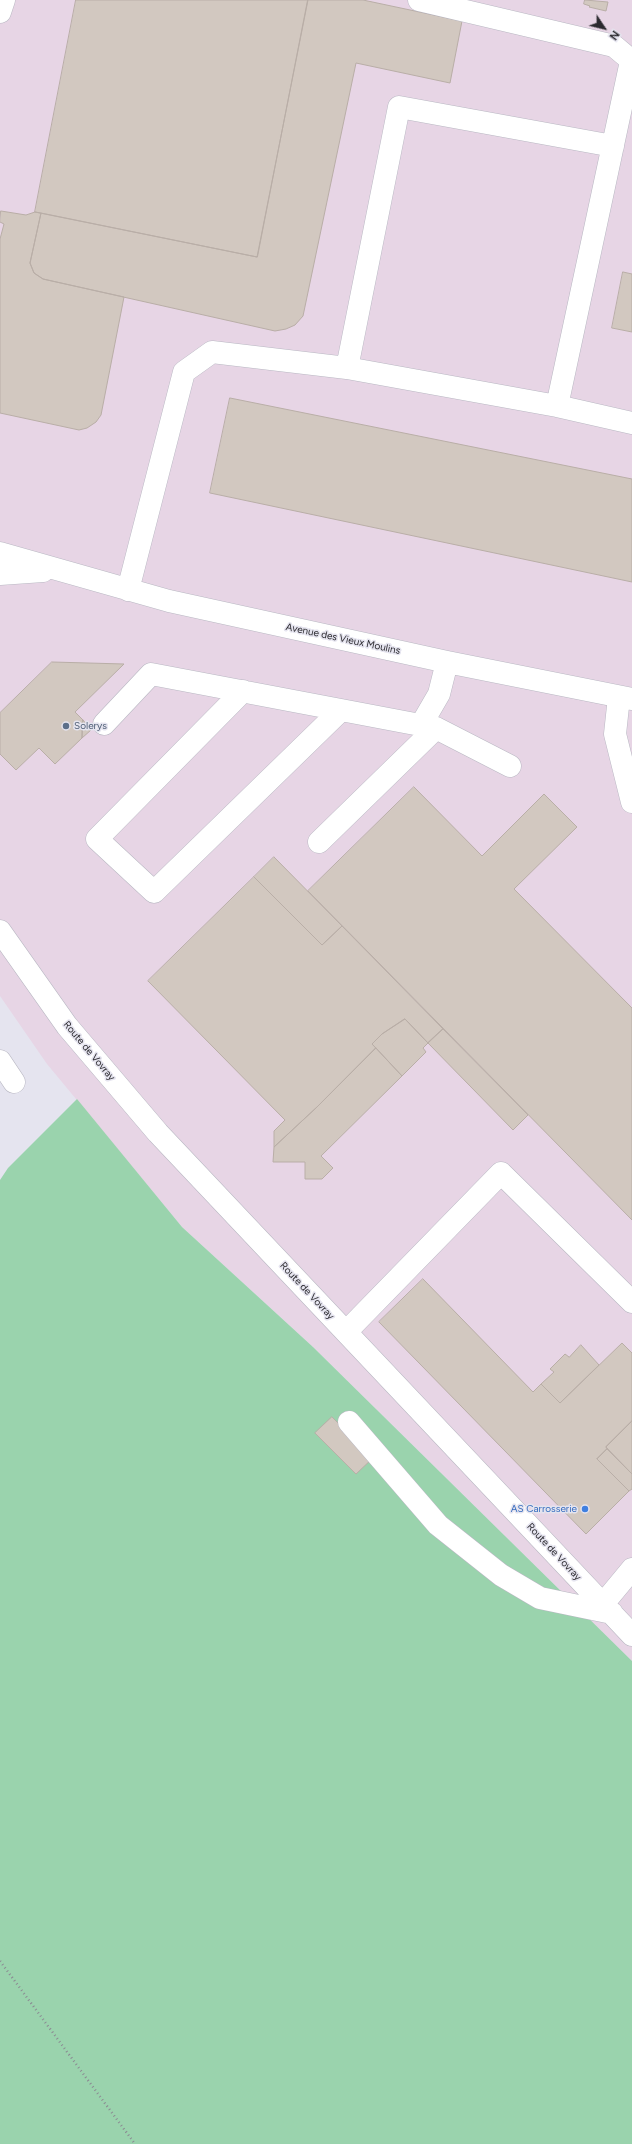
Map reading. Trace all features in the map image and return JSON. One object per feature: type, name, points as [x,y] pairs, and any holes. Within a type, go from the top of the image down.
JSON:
[{"type":"street","points":[[0,12],[4,0]]},
{"type":"street","points":[[419,0],[614,46],[632,61],[557,406]]},
{"type":"street","points":[[347,368],[399,107],[613,146]]},
{"type":"street","points":[[128,590],[184,372],[212,352],[347,368],[557,406],[632,423]]},
{"type":"street","name":"Avenue des Vieux Moulins","points":[[0,554],[169,601],[447,662],[626,698]]},
{"type":"street","name":"Avenue des Vieux Moulins","points":[[0,574],[56,570]]},
{"type":"street","points":[[319,842],[428,726],[439,694],[447,662]]},
{"type":"street","points":[[104,724],[151,674],[428,726],[510,766]]},
{"type":"street","points":[[243,691],[97,839],[154,892],[341,710]]},
{"type":"street","points":[[626,698],[615,734],[632,802]]},
{"type":"street","name":"Route de Vovray","points":[[0,931],[66,1026],[153,1127],[632,1635]]},
{"type":"street","points":[[0,1061],[14,1082]]},
{"type":"street","points":[[346,1332],[501,1173],[632,1302]]},
{"type":"street","points":[[350,1422],[438,1525],[501,1575],[540,1598],[608,1609],[632,1569]]},
{"type":"path","points":[[0,1961],[135,2144]]},
{"type":"shaded area","points":[[0,0],[632,0],[632,1661],[313,1347],[182,1227],[47,1064],[0,996]]},
{"type":"green space","points":[[77,1099],[182,1227],[313,1347],[632,1661],[632,2144],[0,2144],[0,1180],[8,1168]]},
{"type":"building","points":[[76,0],[308,0],[257,257],[35,212]]},
{"type":"building","points":[[308,0],[363,0],[462,21],[450,83],[356,63],[303,316],[295,325],[286,329],[275,331],[43,279],[34,273],[30,263],[41,213],[257,257]]},
{"type":"building","points":[[585,0],[608,2],[606,11],[589,7],[590,6],[584,4]]},
{"type":"building","points":[[1,211],[26,215],[35,212],[41,213],[30,263],[34,273],[43,279],[124,297],[101,415],[96,422],[87,428],[79,430],[0,413],[0,239],[4,224],[0,222]]},
{"type":"building","points":[[623,272],[632,274],[632,332],[612,328]]},
{"type":"building","points":[[230,398],[632,479],[632,582],[210,493]]},
{"type":"building","points":[[52,662],[124,664],[75,712],[83,720],[82,738],[55,764],[39,748],[16,770],[0,754],[0,713]]},
{"type":"building","points":[[83,720],[91,730],[82,738],[82,729]]},
{"type":"building","points":[[414,787],[482,856],[544,794],[577,827],[514,889],[632,1008],[632,1220],[308,891]]},
{"type":"building","points":[[274,857],[342,926],[322,945],[254,877]]},
{"type":"building","points":[[254,877],[322,945],[342,926],[443,1029],[428,1043],[405,1019],[382,1034],[372,1044],[376,1048],[317,1107],[274,1147],[274,1131],[285,1120],[148,981]]},
{"type":"building","points":[[405,1019],[428,1043],[423,1048],[426,1052],[402,1076],[372,1044],[382,1034]]},
{"type":"building","points":[[443,1029],[528,1115],[513,1130],[428,1043]]},
{"type":"building","points":[[376,1048],[402,1076],[321,1156],[333,1168],[322,1179],[305,1179],[305,1162],[273,1162],[274,1147],[317,1107]]},
{"type":"building","points":[[423,1279],[533,1392],[541,1384],[560,1403],[622,1343],[632,1353],[632,1421],[606,1447],[607,1449],[597,1459],[629,1491],[586,1534],[379,1322]]},
{"type":"building","points":[[581,1345],[599,1365],[560,1403],[541,1384],[554,1372],[550,1369],[565,1354],[569,1357]]},
{"type":"building","points":[[332,1417],[373,1458],[356,1474],[315,1433]]},
{"type":"building","points":[[632,1421],[632,1474],[606,1447]]},
{"type":"building","points":[[607,1449],[632,1474],[632,1489],[629,1491],[597,1459]]},
{"type":"place","name":"Solerys","points":[[66,726]]},
{"type":"place","name":"AS Carrosserie","points":[[585,1509]]}]
